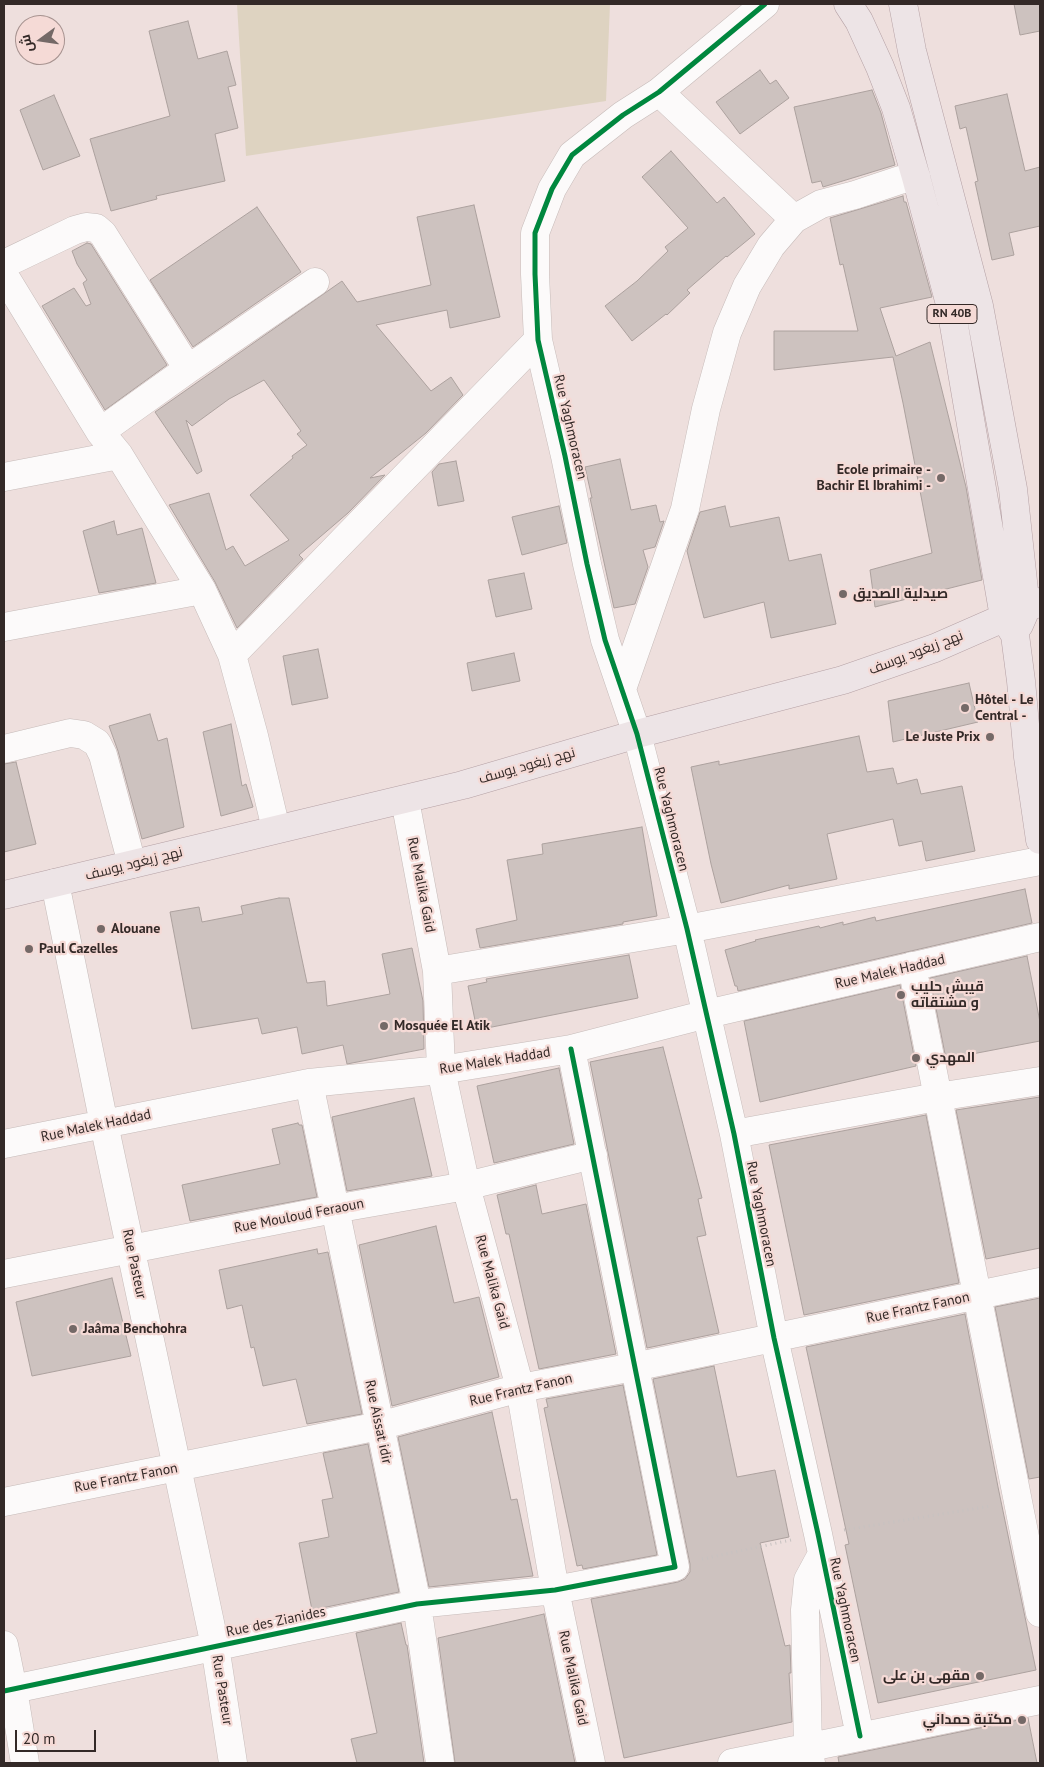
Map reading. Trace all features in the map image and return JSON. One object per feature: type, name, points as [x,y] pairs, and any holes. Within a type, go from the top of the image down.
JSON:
[{"type":"main road","name":"RN 40B","points":[[848,4],[859,21],[880,66],[896,108],[916,178],[951,308],[1021,616]]},
{"type":"main road","name":"RN 40B","points":[[903,4],[912,51],[979,306],[1013,489],[1021,616],[1021,681],[1028,756],[1040,840]]},
{"type":"main road","name":"نهج زيغود يوسف","points":[[4,896],[463,785],[637,734],[843,680],[1021,616]]},
{"type":"street","name":"Rue Yaghmoracen","points":[[765,4],[659,92],[623,115],[572,155],[552,189],[536,233],[535,274],[538,340],[566,456],[605,640],[637,734],[707,1014],[734,1134],[774,1338],[860,1736]]},
{"type":"street","points":[[659,92],[794,219]]},
{"type":"street","points":[[622,689],[685,509],[706,409],[727,333],[747,286],[771,246],[794,219],[820,204],[900,180],[916,178]]},
{"type":"street","points":[[4,264],[75,230],[86,227],[96,228],[103,234],[188,369]]},
{"type":"street","points":[[4,275],[100,432],[118,455],[202,590],[232,655],[276,829]]},
{"type":"street","points":[[100,432],[315,282]]},
{"type":"street","points":[[232,655],[538,340]]},
{"type":"street","points":[[4,477],[118,455]]},
{"type":"street","points":[[4,627],[202,590]]},
{"type":"street","points":[[4,749],[70,733],[84,735],[97,743],[103,755],[132,864]]},
{"type":"street","name":"Rue Malika Gaid","points":[[405,800],[437,971],[441,1070],[466,1186],[520,1388],[555,1590],[591,1763]]},
{"type":"street","points":[[437,971],[687,930],[1040,861]]},
{"type":"street","name":"Rue Pasteur","points":[[56,883],[104,1124],[214,1646],[233,1763]]},
{"type":"street","name":"Rue Malek Haddad","points":[[4,1144],[309,1083],[441,1070],[571,1049],[707,1014],[1040,937]]},
{"type":"street","points":[[912,966],[937,1097],[979,1296],[1030,1499],[1040,1613]]},
{"type":"street","points":[[571,1049],[675,1567]]},
{"type":"street","points":[[734,1134],[937,1097],[1040,1082]]},
{"type":"street","name":"Rue Aissat idir","points":[[309,1083],[417,1604],[440,1763]]},
{"type":"street","name":"Rue Mouloud Feraoun","points":[[4,1274],[334,1209],[466,1186],[593,1155]]},
{"type":"street","name":"Rue Frantz Fanon","points":[[4,1502],[379,1426],[520,1388],[634,1367],[1040,1282]]},
{"type":"street","points":[[809,1756],[805,1610],[808,1580],[820,1544]]},
{"type":"street","name":"Rue des Zianides","points":[[8,1690],[417,1604],[555,1590],[675,1567]]},
{"type":"street","points":[[4,1645],[8,1690],[24,1763]]},
{"type":"street","points":[[732,1763],[809,1756],[860,1736],[1040,1700]]},
{"type":"path","points":[[675,1567],[686,1562],[820,1544],[1030,1499]]},
{"type":"shaded area","points":[[237,4],[610,4],[606,101],[246,156]]},
{"type":"building","points":[[1014,4],[1040,4],[1040,31],[1020,35]]},
{"type":"building","points":[[188,21],[198,59],[227,51],[236,85],[228,87],[238,128],[215,134],[225,181],[156,196],[157,199],[111,211],[90,139],[170,116],[149,31]]},
{"type":"building","points":[[760,70],[770,84],[776,80],[789,98],[740,134],[716,102]]},
{"type":"building","points":[[872,90],[881,113],[895,165],[823,187],[821,181],[812,183],[794,107]]},
{"type":"building","points":[[1007,94],[1025,171],[1040,167],[1040,226],[1009,233],[1014,255],[992,260],[975,182],[978,181],[966,127],[960,129],[955,106]]},
{"type":"building","points":[[54,95],[80,156],[43,170],[20,110]]},
{"type":"building","points":[[671,151],[717,203],[724,197],[755,234],[687,290],[690,293],[667,315],[632,341],[605,306],[637,281],[668,251],[665,247],[688,228],[642,177]]},
{"type":"building","points":[[903,196],[932,297],[880,308],[896,356],[930,342],[966,487],[982,580],[875,607],[870,570],[932,553],[893,357],[774,370],[774,331],[858,331],[843,264],[840,265],[830,218]]},
{"type":"building","points":[[474,205],[500,317],[450,328],[447,310],[376,325],[431,391],[451,377],[463,395],[426,433],[370,478],[385,475],[348,513],[299,555],[303,559],[237,628],[215,582],[169,505],[209,493],[226,550],[233,546],[245,566],[289,540],[250,495],[293,458],[292,456],[307,445],[297,434],[301,431],[264,380],[229,399],[192,426],[186,420],[202,471],[197,474],[155,412],[342,281],[357,302],[431,285],[417,217]]},
{"type":"building","points":[[257,207],[301,272],[193,347],[150,280]]},
{"type":"building","points":[[87,243],[91,244],[167,365],[105,410],[42,306],[74,288],[86,306],[91,304],[83,283],[87,280],[77,264],[72,251]]},
{"type":"building","points":[[620,459],[631,510],[656,505],[660,522],[664,521],[655,547],[643,550],[648,567],[635,604],[614,608],[585,467]]},
{"type":"building","points":[[456,461],[464,501],[438,506],[432,472],[439,464]]},
{"type":"building","points":[[559,506],[567,543],[522,555],[512,517]]},
{"type":"building","points":[[725,506],[730,527],[779,517],[789,561],[821,554],[836,624],[771,638],[764,602],[704,618],[687,551],[700,512]]},
{"type":"building","points":[[114,521],[117,535],[142,528],[156,583],[99,593],[83,531]]},
{"type":"building","points":[[524,573],[532,609],[496,617],[488,580]]},
{"type":"building","points":[[318,649],[328,698],[292,705],[283,656]]},
{"type":"building","points":[[514,653],[520,681],[472,691],[467,663]]},
{"type":"building","points":[[969,683],[978,722],[893,742],[888,701]]},
{"type":"building","points":[[150,714],[158,741],[167,738],[184,827],[142,839],[118,751],[109,726]]},
{"type":"building","points":[[231,724],[242,786],[246,784],[253,807],[221,816],[203,732]]},
{"type":"building","points":[[859,736],[867,772],[893,768],[897,784],[917,779],[921,794],[962,786],[975,851],[926,861],[922,841],[899,846],[893,819],[827,834],[837,879],[789,889],[789,885],[721,903],[691,767],[719,761],[719,765]]},
{"type":"building","points":[[16,762],[36,844],[4,852],[4,764]]},
{"type":"building","points":[[642,827],[657,916],[623,922],[623,924],[480,948],[476,929],[517,920],[507,860],[543,854],[542,844]]},
{"type":"building","points":[[1025,889],[1032,923],[738,991],[725,950],[755,940],[819,926],[820,928],[843,922],[843,925],[875,917],[876,921]]},
{"type":"building","points":[[279,898],[289,898],[307,983],[325,981],[327,1006],[390,994],[382,954],[412,948],[423,1001],[424,1049],[347,1064],[343,1045],[302,1054],[297,1027],[262,1034],[258,1018],[192,1029],[170,912],[199,907],[202,922],[243,914],[241,906]]},
{"type":"building","points":[[629,955],[638,998],[477,1030],[468,986],[487,982],[486,979]]},
{"type":"building","points":[[1027,956],[1040,1022],[1040,1041],[946,1059],[930,978]]},
{"type":"building","points":[[900,985],[916,1066],[760,1102],[744,1021]]},
{"type":"building","points":[[663,1047],[702,1198],[698,1199],[706,1235],[697,1237],[719,1333],[647,1348],[590,1062]]},
{"type":"building","points":[[559,1068],[574,1144],[494,1163],[477,1086]]},
{"type":"building","points":[[1040,1097],[1040,1248],[986,1259],[956,1110]]},
{"type":"building","points":[[414,1098],[432,1176],[347,1191],[332,1117]]},
{"type":"building","points":[[926,1115],[959,1283],[804,1315],[769,1145]]},
{"type":"building","points":[[298,1123],[302,1125],[317,1197],[190,1221],[182,1185],[280,1164],[272,1129]]},
{"type":"building","points":[[536,1185],[542,1214],[586,1204],[616,1354],[539,1369],[509,1234],[506,1234],[497,1195]]},
{"type":"building","points":[[436,1226],[454,1303],[479,1297],[499,1377],[392,1406],[359,1245]]},
{"type":"building","points":[[317,1249],[318,1254],[328,1252],[362,1414],[307,1424],[296,1379],[263,1386],[254,1347],[251,1348],[242,1305],[227,1309],[219,1270]]},
{"type":"building","name":"Jaâma Benchohra","points":[[112,1278],[131,1356],[32,1376],[16,1302]]},
{"type":"building","points":[[1040,1298],[1040,1477],[1029,1479],[995,1307]]},
{"type":"building","points":[[965,1314],[1036,1670],[878,1703],[845,1545],[849,1544],[806,1347]]},
{"type":"building","points":[[714,1366],[737,1477],[775,1470],[789,1537],[760,1543],[785,1646],[790,1645],[791,1673],[789,1673],[792,1722],[624,1758],[591,1599],[678,1582],[685,1579],[690,1572],[690,1564],[653,1379]]},
{"type":"building","points":[[623,1385],[657,1555],[583,1569],[582,1565],[577,1566],[544,1408],[548,1407],[546,1399]]},
{"type":"building","points":[[492,1412],[511,1500],[517,1499],[533,1576],[429,1587],[398,1437]]},
{"type":"building","points":[[368,1444],[399,1592],[312,1610],[299,1543],[329,1537],[322,1500],[333,1498],[323,1453]]},
{"type":"building","points":[[544,1614],[575,1763],[455,1763],[438,1638]]},
{"type":"building","points":[[401,1623],[407,1645],[424,1763],[357,1763],[351,1739],[377,1733],[356,1633]]},
{"type":"building","points":[[1028,1718],[1037,1763],[839,1763],[838,1757]]},
{"type":"cycle path","points":[[765,4],[659,92],[623,115],[572,155],[552,189],[535,233],[538,340],[605,640],[637,734],[687,929],[734,1134],[774,1338],[818,1534],[860,1736]]},
{"type":"cycle path","points":[[4,1691],[417,1604],[555,1590],[675,1567],[571,1049]]},
{"type":"place","name":"Ecole primaire - Bachir El Ibrahimi -","points":[[941,478]]},
{"type":"place","name":"صيدلية الصديق","points":[[843,594]]},
{"type":"place","name":"Hôtel - Le Central -","points":[[965,708]]},
{"type":"place","name":"Le Juste Prix","points":[[990,737]]},
{"type":"place","name":"Alouane","points":[[101,929]]},
{"type":"place","name":"Paul Cazelles","points":[[29,949]]},
{"type":"place","name":"قيبش حليب و مشتقاته","points":[[901,995]]},
{"type":"place","name":"Mosquée El Atik","points":[[384,1026]]},
{"type":"place","name":"المهدي","points":[[916,1058]]},
{"type":"place","name":"Jaâma Benchohra","points":[[73,1329]]},
{"type":"place","name":"مقهى بن على","points":[[980,1676]]},
{"type":"place","name":"مكتبة حمداني","points":[[1022,1720]]}]
